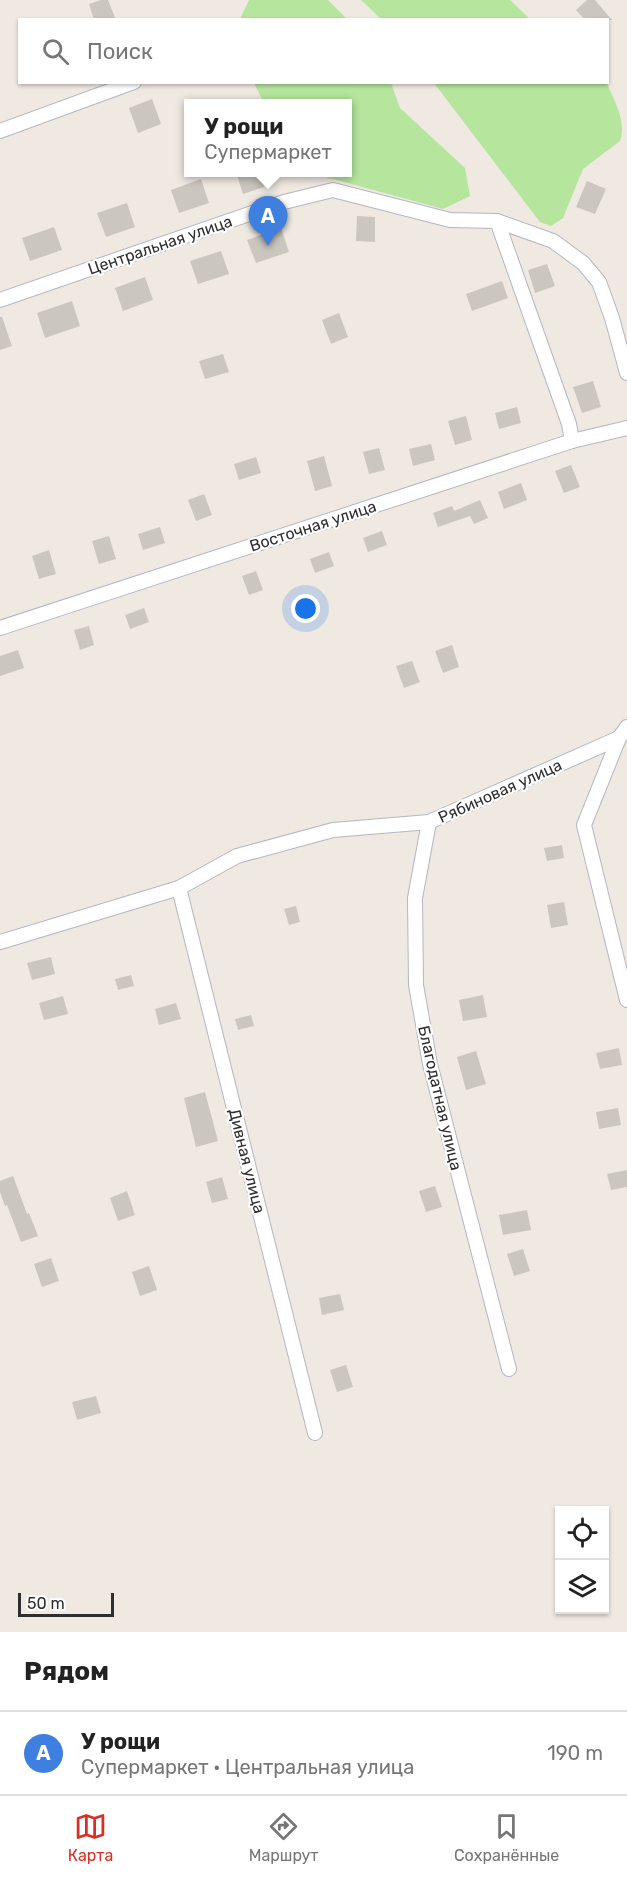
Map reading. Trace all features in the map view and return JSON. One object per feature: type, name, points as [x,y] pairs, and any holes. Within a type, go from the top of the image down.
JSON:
[{"type":"street","points":[[0,131],[129,84]]},
{"type":"street","name":"Центральная улица","points":[[0,300],[284,202],[333,190],[450,220],[497,221],[553,241],[583,263],[599,282],[612,318],[627,373]]},
{"type":"street","points":[[497,221],[569,424],[572,441]]},
{"type":"street","name":"Восточная улица","points":[[0,628],[572,441],[627,428]]},
{"type":"street","points":[[623,733],[584,825],[627,1000]]},
{"type":"street","name":"Рябиновая улица","points":[[0,942],[179,888],[237,855],[333,830],[429,822],[623,733]]},
{"type":"street","name":"Благодатная улица","points":[[429,822],[415,898],[416,985],[430,1064],[509,1369]]},
{"type":"street","name":"Дивная улица","points":[[179,888],[315,1433]]},
{"type":"green space","points":[[249,0],[328,0],[346,18],[240,18]]},
{"type":"green space","points":[[361,0],[510,0],[529,18],[380,18]]},
{"type":"green space","points":[[254,84],[391,84],[400,108],[465,168],[470,196],[443,209],[326,177],[352,177],[352,99],[262,99]]},
{"type":"green space","points":[[435,84],[607,84],[621,119],[620,141],[583,169],[563,218],[551,226],[540,222]]},
{"type":"building","points":[[108,0],[115,18],[93,18],[89,4]]},
{"type":"building","points":[[587,0],[595,0],[612,20],[583,18],[576,10]]},
{"type":"building","points":[[152,99],[161,124],[138,133],[129,108]]},
{"type":"building","points":[[238,177],[261,177],[264,187],[243,194]]},
{"type":"building","points":[[201,179],[209,203],[179,213],[171,190]]},
{"type":"building","points":[[587,181],[606,189],[595,214],[576,207]]},
{"type":"building","points":[[127,203],[135,227],[106,237],[97,213]]},
{"type":"building","points":[[357,216],[375,217],[375,242],[356,241]]},
{"type":"building","points":[[54,227],[62,250],[30,261],[22,238]]},
{"type":"building","points":[[281,228],[289,252],[256,263],[247,240]]},
{"type":"building","points":[[221,251],[229,274],[198,284],[190,261]]},
{"type":"building","points":[[547,264],[555,286],[535,293],[528,270]]},
{"type":"building","points":[[145,277],[153,300],[123,311],[115,288]]},
{"type":"building","points":[[502,281],[508,298],[472,311],[466,294]]},
{"type":"building","points":[[72,301],[80,326],[45,338],[37,313]]},
{"type":"building","points":[[339,313],[348,337],[331,344],[322,320]]},
{"type":"building","points":[[0,317],[2,317],[12,346],[0,350]]},
{"type":"building","points":[[223,354],[229,372],[205,379],[199,361]]},
{"type":"building","points":[[593,381],[601,407],[582,413],[573,387]]},
{"type":"building","points":[[517,407],[521,423],[499,429],[495,413]]},
{"type":"building","points":[[466,416],[472,440],[455,445],[448,421]]},
{"type":"building","points":[[431,444],[435,460],[413,466],[409,449]]},
{"type":"building","points":[[379,448],[385,470],[369,474],[363,452]]},
{"type":"building","points":[[324,456],[332,486],[315,491],[307,461]]},
{"type":"building","points":[[256,457],[261,473],[239,480],[234,464]]},
{"type":"building","points":[[571,465],[580,487],[564,493],[555,471]]},
{"type":"building","points":[[521,483],[527,500],[504,509],[498,492]]},
{"type":"building","points":[[204,494],[212,515],[196,521],[188,500]]},
{"type":"building","points":[[480,500],[488,518],[474,524],[470,516],[438,527],[433,513],[452,506],[454,511]]},
{"type":"building","points":[[160,527],[165,543],[143,550],[138,534]]},
{"type":"building","points":[[382,531],[387,545],[368,552],[363,538]]},
{"type":"building","points":[[109,536],[116,559],[99,564],[92,541]]},
{"type":"building","points":[[49,550],[56,574],[39,579],[32,556]]},
{"type":"building","points":[[329,552],[334,566],[315,573],[310,559]]},
{"type":"building","points":[[256,571],[263,590],[249,595],[242,576]]},
{"type":"building","points":[[144,608],[149,622],[130,629],[125,615]]},
{"type":"building","points":[[89,626],[94,645],[80,650],[74,630]]},
{"type":"building","points":[[452,645],[459,667],[443,673],[435,651]]},
{"type":"building","points":[[18,650],[24,668],[0,676],[0,656]]},
{"type":"building","points":[[412,661],[420,682],[404,688],[396,666]]},
{"type":"building","points":[[562,845],[564,858],[547,861],[544,848]]},
{"type":"building","points":[[564,902],[568,925],[551,928],[547,905]]},
{"type":"building","points":[[296,906],[300,922],[289,925],[284,909]]},
{"type":"building","points":[[51,957],[55,974],[32,980],[27,963]]},
{"type":"building","points":[[131,975],[134,986],[118,990],[115,979]]},
{"type":"building","points":[[483,995],[487,1017],[463,1021],[459,1000]]},
{"type":"building","points":[[63,996],[68,1014],[44,1020],[39,1003]]},
{"type":"building","points":[[176,1003],[181,1019],[159,1025],[155,1009]]},
{"type":"building","points":[[251,1015],[254,1026],[238,1030],[235,1019]]},
{"type":"building","points":[[619,1048],[622,1065],[600,1069],[596,1053]]},
{"type":"building","points":[[476,1051],[486,1084],[466,1090],[457,1057]]},
{"type":"building","points":[[205,1092],[218,1141],[196,1147],[184,1098]]},
{"type":"building","points":[[618,1108],[621,1125],[599,1129],[596,1112]]},
{"type":"building","points":[[627,1170],[627,1187],[611,1190],[607,1174]]},
{"type":"building","points":[[13,1176],[38,1236],[21,1242],[0,1192],[0,1181]]},
{"type":"building","points":[[222,1177],[228,1199],[212,1203],[206,1182]]},
{"type":"building","points":[[435,1186],[442,1207],[426,1212],[419,1191]]},
{"type":"building","points":[[127,1191],[135,1215],[118,1221],[110,1198]]},
{"type":"building","points":[[527,1210],[531,1230],[503,1235],[499,1215]]},
{"type":"building","points":[[523,1249],[530,1271],[514,1276],[507,1254]]},
{"type":"building","points":[[51,1258],[59,1281],[42,1287],[34,1264]]},
{"type":"building","points":[[149,1266],[157,1290],[140,1296],[132,1272]]},
{"type":"building","points":[[340,1294],[344,1310],[322,1315],[319,1298]]},
{"type":"building","points":[[346,1365],[353,1387],[337,1392],[330,1370]]},
{"type":"building","points":[[96,1396],[101,1413],[77,1420],[72,1402]]},
{"type":"place","name":"У рощи","points":[[268,246]]}]
